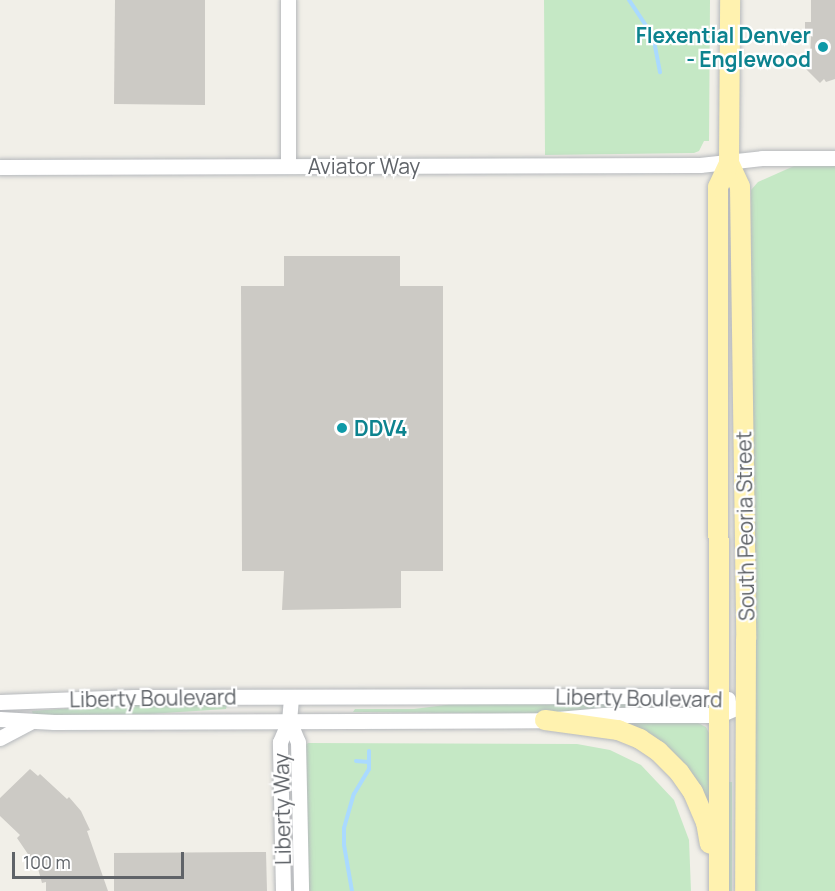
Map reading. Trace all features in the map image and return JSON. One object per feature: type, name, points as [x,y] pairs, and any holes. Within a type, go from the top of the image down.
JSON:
[{"type":"main road","name":"South Peoria Street","points":[[719,891],[718,188],[729,163],[730,0]]},
{"type":"main road","name":"South Peoria Street","points":[[729,163],[740,188],[745,891]]},
{"type":"main road","points":[[545,720],[557,724],[595,725],[626,733],[645,742],[667,759],[687,782],[699,803],[708,833],[710,872],[719,891]]},
{"type":"street","points":[[288,0],[288,166]]},
{"type":"street","name":"Aviator Way","points":[[0,167],[700,165],[762,158],[835,158]]},
{"type":"street","name":"Liberty Boulevard","points":[[0,702],[124,697],[291,697],[719,705]]},
{"type":"street","points":[[289,721],[291,697]]},
{"type":"street","name":"Liberty Boulevard","points":[[0,719],[545,720],[745,704]]},
{"type":"street","points":[[0,738],[33,720]]},
{"type":"street","name":"Liberty Way","points":[[283,891],[280,742],[289,721]]},
{"type":"street","name":"Liberty Way","points":[[289,721],[298,741],[301,891]]},
{"type":"green space","points":[[544,0],[710,0],[709,141],[704,141],[699,151],[694,153],[545,155]]},
{"type":"green space","points":[[794,166],[835,166],[835,891],[753,891],[751,190],[758,182]]},
{"type":"green space","points":[[461,703],[659,703],[660,706],[597,708],[547,714],[353,712],[355,709],[414,709]]},
{"type":"green space","points":[[128,704],[227,705],[226,709],[149,714],[33,715],[32,711]]},
{"type":"green space","points":[[620,722],[696,722],[706,727],[710,735],[711,811]]},
{"type":"green space","points":[[308,743],[577,744],[610,750],[641,765],[674,800],[689,840],[691,891],[307,891],[304,747]]},
{"type":"green space","points":[[726,782],[732,782],[732,891],[726,891]]},
{"type":"building","points":[[115,0],[205,0],[205,105],[114,104]]},
{"type":"building","name":"Flexential Denver - Englewood","points":[[811,0],[835,0],[835,79],[826,82],[824,79],[820,83],[806,69],[810,66],[807,63],[810,59],[811,35],[805,34],[805,22],[811,22]]},
{"type":"building","name":"DDV4","points":[[284,256],[400,256],[400,286],[443,286],[443,571],[401,571],[401,608],[282,610],[284,571],[242,571],[241,286],[284,286]]},
{"type":"building","points":[[30,769],[38,776],[40,774],[67,799],[69,797],[81,811],[90,830],[87,831],[108,891],[46,891],[46,882],[42,883],[35,858],[32,860],[17,838],[20,835],[0,816],[0,798]]},
{"type":"building","points":[[266,852],[267,891],[114,891],[114,853]]},
{"type":"waterway","points":[[629,0],[653,36],[660,72]]},
{"type":"waterway","points":[[352,891],[344,845],[344,828],[354,794],[369,769],[369,751]]},
{"type":"waterway","points":[[356,761],[369,762]]},
{"type":"place","name":"Flexential Denver - Englewood","points":[[823,47]]},
{"type":"place","name":"DDV4","points":[[342,428]]}]
